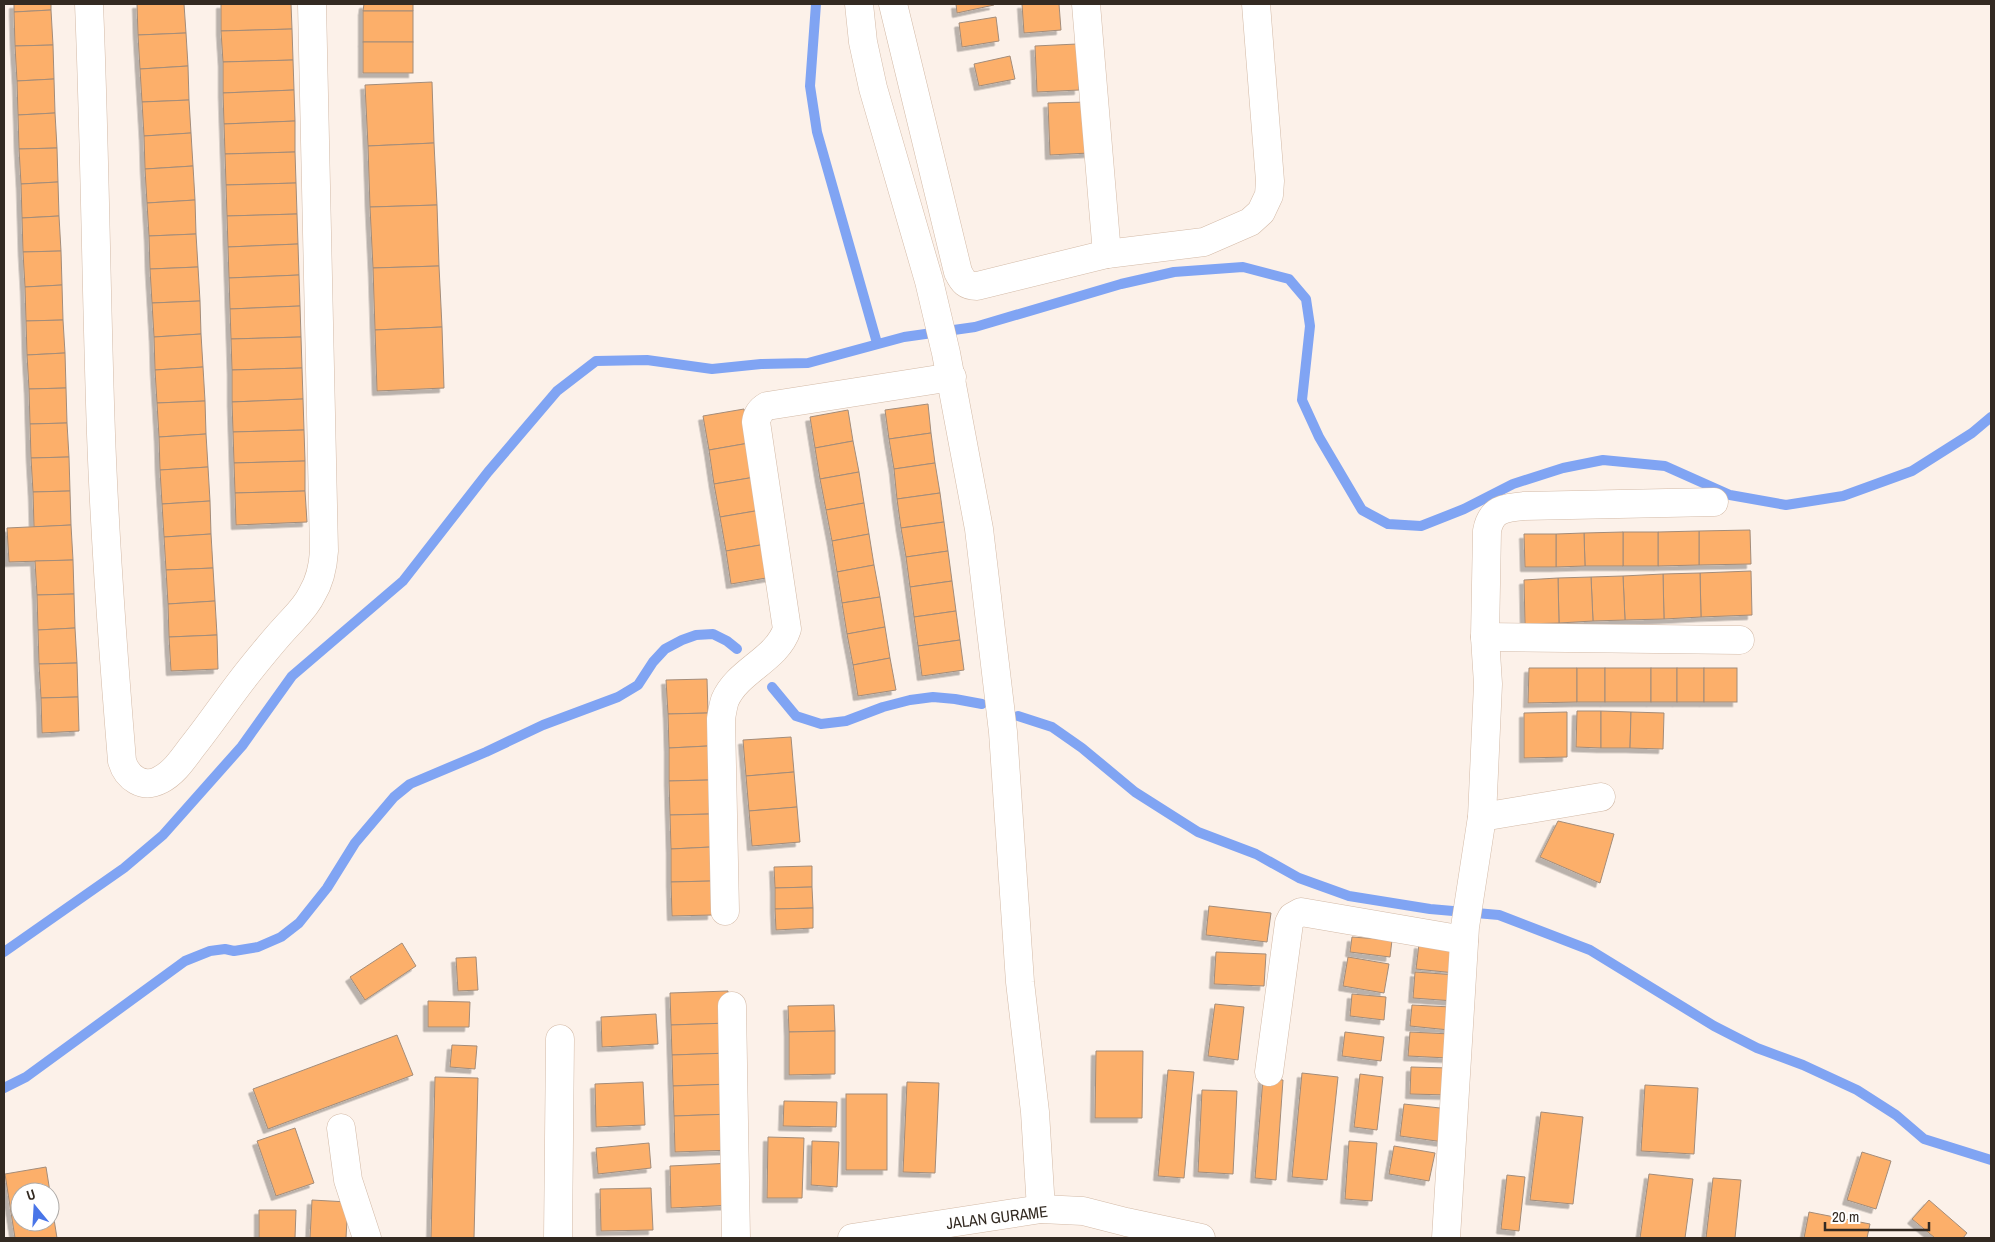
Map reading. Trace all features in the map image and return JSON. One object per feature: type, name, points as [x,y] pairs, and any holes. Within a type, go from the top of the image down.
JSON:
[{"type":"street","points":[[89,4],[94,124],[101,433],[109,602],[122,761],[126,773],[130,777],[135,780],[150,782],[158,781],[164,777],[186,755],[248,672],[311,596],[321,573],[324,551],[312,4]]},
{"type":"street","points":[[859,4],[863,42],[873,88],[931,290],[949,365],[979,529],[1003,732],[1020,982],[1035,1112],[1041,1209]]},
{"type":"street","points":[[893,4],[958,272],[963,281],[969,286],[977,286],[1107,254],[1204,242],[1250,222],[1261,212],[1269,195],[1270,181],[1256,4]]},
{"type":"street","points":[[1086,4],[1107,254]]},
{"type":"street","points":[[931,290],[958,272]]},
{"type":"street","points":[[725,911],[721,719],[725,700],[733,688],[781,644],[788,629],[756,422],[757,417],[762,408],[767,406],[949,365]]},
{"type":"street","points":[[1446,1238],[1464,934],[1468,896],[1482,817],[1488,684],[1486,637],[1487,531],[1490,519],[1494,513],[1524,506],[1714,502]]},
{"type":"street","points":[[1486,637],[1740,640]]},
{"type":"street","points":[[1482,817],[1600,797]]},
{"type":"street","points":[[1269,1072],[1289,923],[1295,915],[1301,912],[1464,934]]},
{"type":"street","points":[[732,1006],[736,1238]]},
{"type":"street","points":[[558,1238],[560,1039]]},
{"type":"street","points":[[341,1128],[348,1180],[367,1238]]},
{"type":"street","name":"JALAN GURAME","points":[[852,1238],[883,1235],[1041,1209],[1083,1211],[1201,1238]]},
{"type":"building","points":[[14,4],[51,4],[51,10],[14,12]]},
{"type":"building","points":[[137,4],[184,4],[186,33],[138,35]]},
{"type":"building","points":[[221,4],[291,4],[292,29],[221,31]]},
{"type":"building","points":[[364,4],[413,4],[413,11],[363,11]]},
{"type":"building","points":[[956,4],[994,4],[994,5],[957,13]]},
{"type":"building","points":[[1022,4],[1059,4],[1061,30],[1024,33]]},
{"type":"building","points":[[51,10],[53,45],[15,46],[14,12]]},
{"type":"building","points":[[363,11],[413,11],[413,42],[363,42]]},
{"type":"building","points":[[996,17],[999,41],[962,47],[959,23]]},
{"type":"building","points":[[292,29],[293,60],[223,62],[221,31]]},
{"type":"building","points":[[186,33],[188,66],[140,69],[138,35]]},
{"type":"building","points":[[363,42],[413,42],[413,73],[363,73]]},
{"type":"building","points":[[1077,44],[1079,90],[1037,92],[1035,46]]},
{"type":"building","points":[[53,45],[54,79],[17,81],[15,46]]},
{"type":"building","points":[[1010,56],[1015,79],[979,86],[974,64]]},
{"type":"building","points":[[293,60],[294,90],[223,93],[223,62]]},
{"type":"building","points":[[188,66],[189,100],[142,102],[140,69]]},
{"type":"building","points":[[54,79],[55,113],[18,115],[17,81]]},
{"type":"building","points":[[432,82],[434,143],[368,146],[365,85]]},
{"type":"building","points":[[294,90],[295,121],[224,124],[223,93]]},
{"type":"building","points":[[189,100],[191,133],[144,136],[142,102]]},
{"type":"building","points":[[1087,102],[1089,153],[1050,155],[1048,103]]},
{"type":"building","points":[[55,113],[57,148],[19,149],[18,115]]},
{"type":"building","points":[[295,121],[295,152],[225,154],[224,124]]},
{"type":"building","points":[[191,133],[193,166],[145,169],[144,136]]},
{"type":"building","points":[[434,143],[437,205],[370,207],[368,146]]},
{"type":"building","points":[[57,148],[58,182],[21,184],[19,149]]},
{"type":"building","points":[[295,152],[296,183],[226,185],[225,154]]},
{"type":"building","points":[[193,166],[195,200],[147,203],[145,169]]},
{"type":"building","points":[[58,182],[59,216],[22,218],[21,184]]},
{"type":"building","points":[[296,183],[297,214],[227,216],[226,185]]},
{"type":"building","points":[[195,200],[196,234],[149,236],[147,203]]},
{"type":"building","points":[[437,205],[439,266],[373,268],[370,207]]},
{"type":"building","points":[[297,214],[298,244],[228,247],[227,216]]},
{"type":"building","points":[[59,216],[61,251],[23,252],[22,218]]},
{"type":"building","points":[[196,234],[198,267],[150,269],[149,236]]},
{"type":"building","points":[[298,244],[299,275],[229,278],[228,247]]},
{"type":"building","points":[[61,251],[62,285],[25,287],[23,252]]},
{"type":"building","points":[[439,266],[442,327],[375,330],[373,268]]},
{"type":"building","points":[[198,267],[200,301],[152,303],[150,269]]},
{"type":"building","points":[[299,275],[300,306],[230,309],[229,278]]},
{"type":"building","points":[[62,285],[63,320],[26,321],[25,287]]},
{"type":"building","points":[[200,301],[201,334],[154,337],[152,303]]},
{"type":"building","points":[[300,306],[301,337],[231,339],[230,309]]},
{"type":"building","points":[[63,320],[65,353],[27,355],[26,321]]},
{"type":"building","points":[[442,327],[444,388],[377,391],[375,330]]},
{"type":"building","points":[[201,334],[203,367],[155,370],[154,337]]},
{"type":"building","points":[[301,337],[302,368],[232,370],[231,339]]},
{"type":"building","points":[[65,353],[66,388],[29,389],[27,355]]},
{"type":"building","points":[[203,367],[205,401],[157,403],[155,370]]},
{"type":"building","points":[[302,368],[303,399],[232,402],[232,370]]},
{"type":"building","points":[[66,388],[67,423],[30,424],[29,389]]},
{"type":"building","points":[[303,399],[304,430],[233,432],[232,402]]},
{"type":"building","points":[[205,401],[206,434],[159,437],[157,403]]},
{"type":"building","points":[[928,404],[931,433],[889,439],[885,410]]},
{"type":"building","points":[[744,409],[749,443],[709,450],[703,416]]},
{"type":"building","points":[[848,410],[853,441],[815,448],[810,417]]},
{"type":"building","points":[[67,423],[69,457],[31,458],[30,424]]},
{"type":"building","points":[[304,430],[305,461],[234,463],[233,432]]},
{"type":"building","points":[[931,433],[935,463],[894,469],[889,439]]},
{"type":"building","points":[[206,434],[208,467],[160,470],[159,437]]},
{"type":"building","points":[[853,441],[859,472],[820,479],[815,448]]},
{"type":"building","points":[[749,443],[755,477],[714,484],[709,450]]},
{"type":"building","points":[[69,457],[70,491],[33,492],[31,458]]},
{"type":"building","points":[[305,461],[305,491],[235,493],[234,463]]},
{"type":"building","points":[[935,463],[940,493],[897,499],[894,469]]},
{"type":"building","points":[[208,467],[210,501],[162,504],[160,470]]},
{"type":"building","points":[[859,472],[864,503],[826,510],[820,479]]},
{"type":"building","points":[[755,477],[761,510],[720,517],[714,484]]},
{"type":"building","points":[[70,491],[71,525],[34,527],[33,492]]},
{"type":"building","points":[[305,491],[307,522],[236,525],[235,493]]},
{"type":"building","points":[[940,493],[944,522],[901,528],[897,499]]},
{"type":"building","points":[[210,501],[211,534],[164,537],[162,504]]},
{"type":"building","points":[[864,503],[869,534],[832,541],[826,510]]},
{"type":"building","points":[[761,510],[766,544],[726,551],[720,517]]},
{"type":"building","points":[[944,522],[948,551],[906,557],[901,528]]},
{"type":"building","points":[[71,525],[73,560],[9,562],[7,528]]},
{"type":"building","points":[[1750,530],[1751,564],[1699,565],[1699,531]]},
{"type":"building","points":[[1699,531],[1699,565],[1658,566],[1658,532]]},
{"type":"building","points":[[1623,532],[1658,532],[1658,566],[1623,566]]},
{"type":"building","points":[[1623,532],[1623,566],[1585,566],[1584,533]]},
{"type":"building","points":[[1584,533],[1585,566],[1556,567],[1556,534]]},
{"type":"building","points":[[211,534],[213,568],[166,570],[164,537]]},
{"type":"building","points":[[869,534],[874,565],[837,572],[832,541]]},
{"type":"building","points":[[1524,534],[1556,534],[1556,567],[1525,567]]},
{"type":"building","points":[[766,544],[772,577],[731,584],[726,551]]},
{"type":"building","points":[[948,551],[952,581],[910,587],[906,557]]},
{"type":"building","points":[[73,560],[74,594],[37,595],[35,561]]},
{"type":"building","points":[[874,565],[880,597],[842,603],[837,572]]},
{"type":"building","points":[[213,568],[215,601],[168,604],[166,570]]},
{"type":"building","points":[[1751,571],[1752,615],[1701,617],[1700,573]]},
{"type":"building","points":[[1700,573],[1701,617],[1664,619],[1663,574]]},
{"type":"building","points":[[1663,574],[1664,619],[1625,620],[1623,576]]},
{"type":"building","points":[[1623,576],[1625,620],[1593,621],[1591,577]]},
{"type":"building","points":[[1591,577],[1593,621],[1559,623],[1558,578]]},
{"type":"building","points":[[1558,578],[1559,623],[1525,624],[1524,580]]},
{"type":"building","points":[[952,581],[956,611],[914,617],[910,587]]},
{"type":"building","points":[[74,594],[75,628],[38,630],[37,595]]},
{"type":"building","points":[[880,597],[885,627],[847,634],[842,603]]},
{"type":"building","points":[[215,601],[217,635],[169,637],[168,604]]},
{"type":"building","points":[[956,611],[960,640],[918,646],[914,617]]},
{"type":"building","points":[[885,627],[890,658],[853,665],[847,634]]},
{"type":"building","points":[[75,628],[77,663],[39,664],[38,630]]},
{"type":"building","points":[[217,635],[218,669],[171,671],[169,637]]},
{"type":"building","points":[[960,640],[964,670],[922,676],[918,646]]},
{"type":"building","points":[[890,658],[896,690],[858,696],[853,665]]},
{"type":"building","points":[[77,663],[78,697],[41,698],[39,664]]},
{"type":"building","points":[[1529,668],[1577,668],[1577,702],[1528,703]]},
{"type":"building","points":[[1577,668],[1605,668],[1605,702],[1577,702]]},
{"type":"building","points":[[1605,668],[1651,668],[1651,702],[1605,702]]},
{"type":"building","points":[[1651,668],[1677,668],[1677,702],[1651,702]]},
{"type":"building","points":[[1677,668],[1704,668],[1704,702],[1677,702]]},
{"type":"building","points":[[1704,668],[1737,668],[1737,702],[1704,702]]},
{"type":"building","points":[[707,679],[708,713],[668,714],[666,680]]},
{"type":"building","points":[[78,697],[79,731],[42,733],[41,698]]},
{"type":"building","points":[[1577,711],[1601,711],[1601,748],[1576,747]]},
{"type":"building","points":[[1601,711],[1631,712],[1630,748],[1601,748]]},
{"type":"building","points":[[1567,712],[1567,757],[1524,758],[1524,713]]},
{"type":"building","points":[[1631,712],[1664,713],[1663,749],[1630,748]]},
{"type":"building","points":[[708,713],[708,746],[669,748],[668,714]]},
{"type":"building","points":[[791,737],[794,772],[746,776],[743,740]]},
{"type":"building","points":[[708,746],[709,780],[669,781],[669,748]]},
{"type":"building","points":[[794,772],[797,807],[749,811],[746,776]]},
{"type":"building","points":[[709,780],[710,814],[670,815],[669,781]]},
{"type":"building","points":[[797,807],[800,842],[752,846],[749,811]]},
{"type":"building","points":[[710,814],[711,847],[671,849],[670,815]]},
{"type":"building","points":[[1558,821],[1614,834],[1600,883],[1540,857]]},
{"type":"building","points":[[711,847],[712,881],[671,882],[671,849]]},
{"type":"building","points":[[812,866],[812,887],[775,888],[774,867]]},
{"type":"building","points":[[712,881],[712,915],[672,916],[671,882]]},
{"type":"building","points":[[812,887],[813,908],[775,909],[775,888]]},
{"type":"building","points":[[1209,906],[1271,913],[1267,942],[1206,935]]},
{"type":"building","points":[[813,908],[813,928],[776,930],[775,909]]},
{"type":"building","points":[[1352,937],[1392,940],[1390,957],[1350,952]]},
{"type":"building","points":[[402,943],[416,966],[365,1000],[350,977]]},
{"type":"building","points":[[1419,944],[1458,948],[1455,973],[1416,969]]},
{"type":"building","points":[[1216,952],[1266,954],[1264,986],[1214,984]]},
{"type":"building","points":[[476,957],[478,990],[458,991],[456,958]]},
{"type":"building","points":[[1348,957],[1389,964],[1384,993],[1343,986]]},
{"type":"building","points":[[1415,972],[1456,975],[1454,1001],[1413,998]]},
{"type":"building","points":[[728,991],[729,1023],[671,1025],[670,993]]},
{"type":"building","points":[[1352,994],[1386,997],[1384,1020],[1350,1016]]},
{"type":"building","points":[[428,1001],[470,1002],[469,1027],[428,1027]]},
{"type":"building","points":[[1215,1004],[1244,1007],[1238,1060],[1208,1056]]},
{"type":"building","points":[[834,1005],[835,1031],[789,1032],[788,1006]]},
{"type":"building","points":[[1412,1005],[1451,1007],[1449,1030],[1410,1026]]},
{"type":"building","points":[[656,1014],[658,1044],[602,1047],[601,1017]]},
{"type":"building","points":[[729,1023],[730,1053],[672,1055],[671,1025]]},
{"type":"building","points":[[835,1031],[835,1074],[789,1075],[789,1032]]},
{"type":"building","points":[[1345,1032],[1384,1037],[1381,1061],[1342,1056]]},
{"type":"building","points":[[1410,1032],[1450,1034],[1448,1058],[1408,1056]]},
{"type":"building","points":[[397,1035],[413,1075],[268,1129],[253,1089]]},
{"type":"building","points":[[452,1045],[477,1046],[475,1069],[450,1067]]},
{"type":"building","points":[[1096,1051],[1143,1051],[1142,1118],[1095,1118]]},
{"type":"building","points":[[730,1053],[731,1084],[673,1086],[672,1055]]},
{"type":"building","points":[[1411,1067],[1449,1068],[1448,1095],[1410,1094]]},
{"type":"building","points":[[1168,1070],[1194,1072],[1184,1178],[1158,1176]]},
{"type":"building","points":[[1302,1073],[1338,1077],[1327,1180],[1292,1177]]},
{"type":"building","points":[[1360,1074],[1383,1077],[1377,1130],[1354,1127]]},
{"type":"building","points":[[435,1077],[478,1078],[474,1238],[431,1238]]},
{"type":"building","points":[[1263,1078],[1283,1080],[1276,1180],[1255,1178]]},
{"type":"building","points":[[643,1082],[645,1125],[596,1127],[595,1084]]},
{"type":"building","points":[[907,1082],[939,1083],[935,1173],[903,1172]]},
{"type":"building","points":[[731,1084],[732,1114],[674,1116],[673,1086]]},
{"type":"building","points":[[1645,1085],[1698,1088],[1694,1154],[1641,1151]]},
{"type":"building","points":[[1202,1090],[1237,1091],[1233,1174],[1198,1172]]},
{"type":"building","points":[[846,1094],[887,1094],[887,1170],[846,1170]]},
{"type":"building","points":[[784,1101],[837,1102],[836,1127],[783,1126]]},
{"type":"building","points":[[1404,1104],[1449,1109],[1444,1142],[1400,1136]]},
{"type":"building","points":[[1541,1112],[1583,1117],[1573,1204],[1530,1200]]},
{"type":"building","points":[[732,1114],[733,1150],[675,1152],[674,1116]]},
{"type":"building","points":[[295,1128],[314,1183],[276,1196],[257,1141]]},
{"type":"building","points":[[768,1137],[804,1138],[802,1198],[767,1198]]},
{"type":"building","points":[[812,1141],[839,1142],[837,1187],[811,1185]]},
{"type":"building","points":[[1349,1141],[1377,1143],[1372,1201],[1345,1199]]},
{"type":"building","points":[[649,1143],[651,1168],[598,1174],[596,1148]]},
{"type":"building","points":[[1394,1146],[1435,1153],[1429,1181],[1389,1174]]},
{"type":"building","points":[[1862,1152],[1891,1161],[1876,1209],[1847,1200]]},
{"type":"building","points":[[732,1163],[734,1205],[671,1208],[670,1166]]},
{"type":"building","points":[[46,1167],[48,1182],[10,1182],[10,1206],[5,1174]]},
{"type":"building","points":[[1649,1174],[1693,1179],[1685,1238],[1640,1238]]},
{"type":"building","points":[[1507,1175],[1525,1177],[1519,1231],[1501,1229]]},
{"type":"building","points":[[1713,1178],[1741,1180],[1735,1238],[1706,1238]]},
{"type":"building","points":[[651,1188],[653,1230],[601,1231],[600,1189]]},
{"type":"building","points":[[312,1200],[348,1202],[346,1238],[310,1238]]},
{"type":"building","points":[[1929,1200],[1967,1233],[1963,1238],[1935,1238],[1912,1219]]},
{"type":"building","points":[[259,1210],[296,1210],[295,1238],[259,1238]]},
{"type":"building","points":[[1809,1212],[1870,1224],[1867,1238],[1804,1238]]},
{"type":"building","points":[[14,1232],[56,1232],[57,1238],[15,1238]]},
{"type":"waterway","points":[[816,4],[810,86],[817,132],[877,343]]},
{"type":"waterway","points":[[4,952],[124,868],[163,835],[242,746],[292,676],[403,581],[488,472],[557,391],[596,361],[647,360],[712,369],[761,364],[808,363],[904,337],[975,327],[1121,284],[1174,272],[1243,267],[1289,279],[1306,299],[1310,326],[1302,400],[1319,437],[1362,510],[1388,524],[1421,526],[1464,509],[1513,484],[1563,468],[1603,460],[1665,466],[1730,495],[1786,505],[1843,496],[1912,471],[1972,433],[1991,417]]},
{"type":"waterway","points":[[4,1088],[26,1077],[185,961],[210,951],[225,949],[234,951],[258,947],[281,937],[299,923],[327,888],[355,843],[394,797],[410,784],[486,752],[543,725],[618,697],[638,685],[653,662],[665,649],[682,640],[696,635],[713,634],[737,649]]},
{"type":"waterway","points":[[772,687],[796,716],[821,724],[846,721],[883,707],[910,700],[933,697],[982,704]]},
{"type":"waterway","points":[[1018,716],[1052,727],[1082,748],[1135,792],[1198,832],[1256,854],[1299,878],[1349,896],[1430,909],[1499,915],[1590,950],[1714,1026],[1757,1048],[1803,1065],[1857,1090],[1896,1115],[1924,1139],[1991,1160]]}]
